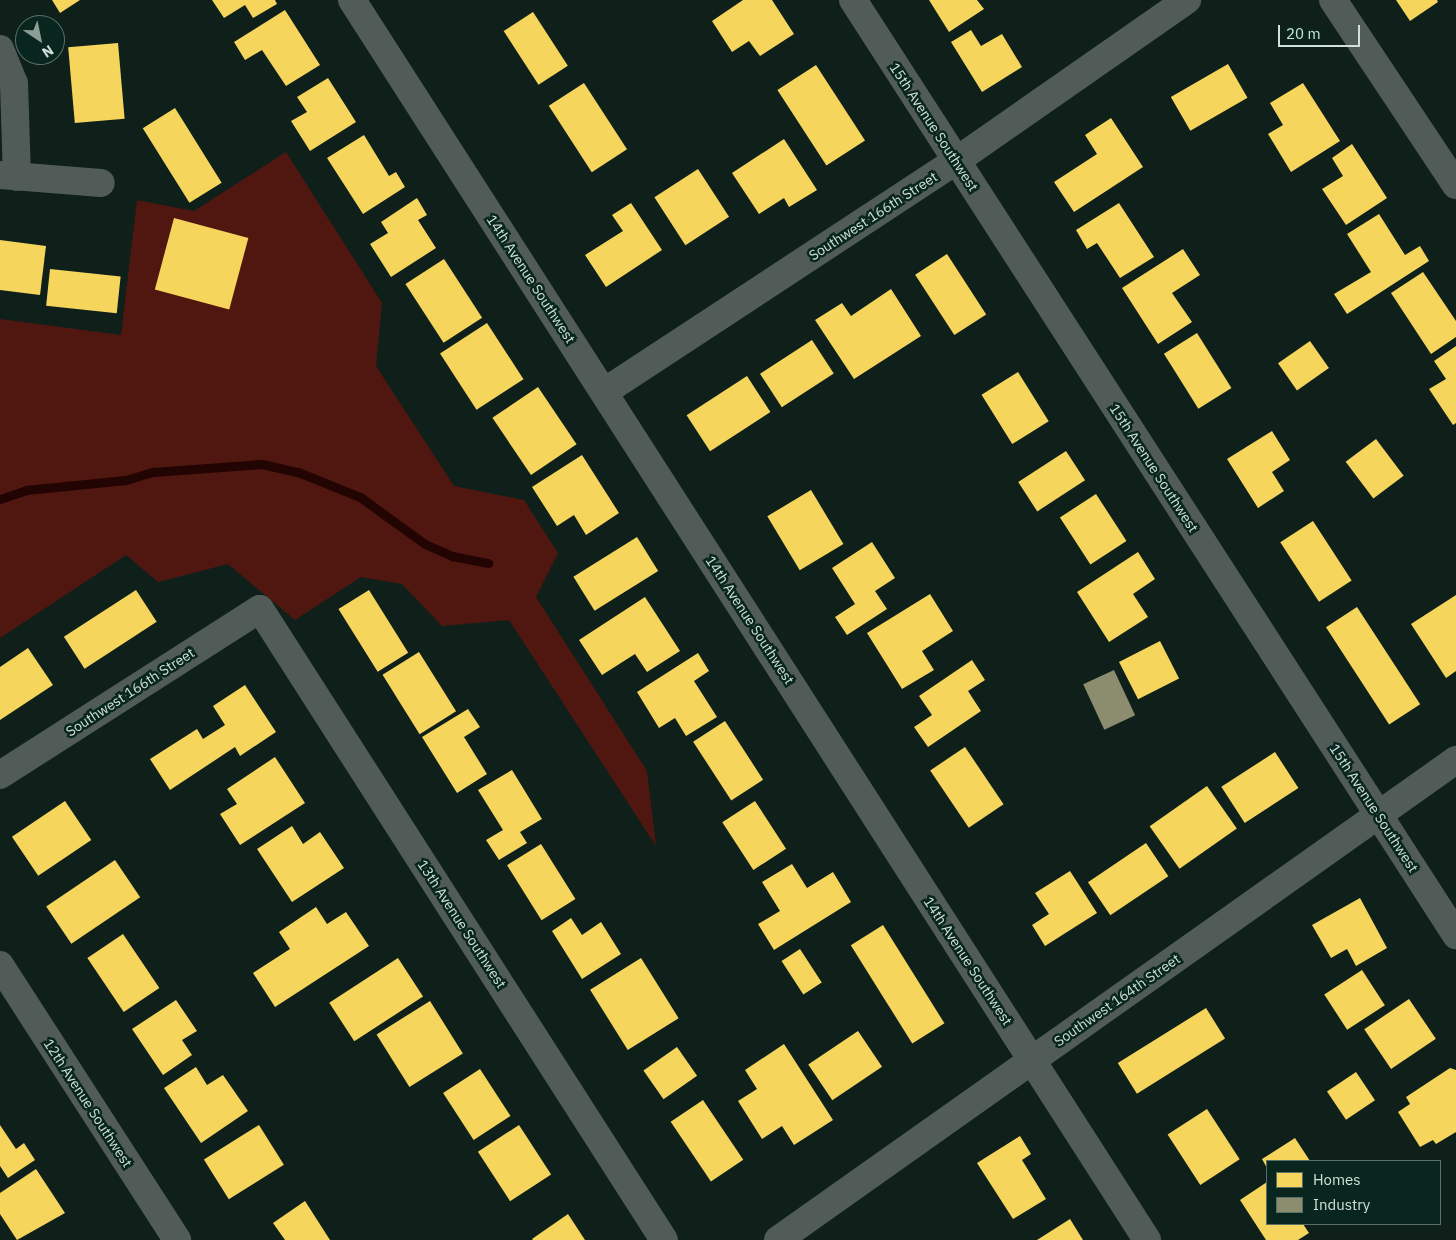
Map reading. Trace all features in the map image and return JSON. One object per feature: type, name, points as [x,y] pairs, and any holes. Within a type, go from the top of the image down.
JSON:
[{"type":"street","name":"14th Avenue Southwest","points":[[352,0],[1031,1061],[1148,1240]]},
{"type":"street","name":"15th Avenue Southwest","points":[[853,0],[1456,935]]},
{"type":"street","name":"Southwest 166th Street","points":[[604,392],[956,161],[1187,0]]},
{"type":"street","points":[[1333,0],[1456,186]]},
{"type":"street","points":[[0,49],[14,83],[9,176],[101,183]]},
{"type":"street","name":"Southwest 166th Street","points":[[0,775],[260,609]]},
{"type":"street","name":"13th Avenue Southwest","points":[[260,609],[664,1240]]},
{"type":"street","name":"Southwest 164th Street","points":[[778,1240],[1456,760]]},
{"type":"street","name":"12th Avenue Southwest","points":[[0,965],[177,1240]]},
{"type":"shaded area","points":[[286,152],[382,303],[376,366],[454,486],[524,500],[558,553],[536,597],[647,771],[656,846],[509,620],[442,626],[402,584],[361,577],[295,620],[228,564],[158,582],[126,555],[0,638],[0,319],[121,335],[137,200],[194,211]]},
{"type":"building: Homes","points":[[52,0],[80,0],[60,13]]},
{"type":"building: Homes","points":[[212,0],[275,0],[277,4],[253,18],[245,5],[224,18]]},
{"type":"building: Homes","points":[[743,0],[772,0],[794,34],[760,56],[749,41],[732,52],[712,21]]},
{"type":"building: Homes","points":[[929,0],[977,0],[984,9],[949,32]]},
{"type":"building: Homes","points":[[1396,0],[1437,0],[1438,2],[1410,21]]},
{"type":"building: Homes","points":[[285,10],[320,65],[286,86],[262,50],[245,60],[234,42]]},
{"type":"building: Homes","points":[[533,12],[568,66],[539,85],[504,31]]},
{"type":"building: Homes","points":[[971,30],[981,46],[1002,34],[1022,67],[982,92],[951,42]]},
{"type":"building: Homes","points":[[118,43],[125,119],[75,123],[68,47]]},
{"type":"building: Homes","points":[[1228,64],[1248,98],[1190,131],[1171,97]]},
{"type":"building: Homes","points":[[816,65],[865,140],[826,166],[777,90]]},
{"type":"building: Homes","points":[[328,78],[356,122],[310,151],[291,121],[307,112],[297,97]]},
{"type":"building: Homes","points":[[584,83],[627,149],[592,172],[549,106]]},
{"type":"building: Homes","points":[[1303,83],[1340,141],[1291,172],[1268,134],[1283,125],[1270,103]]},
{"type":"building: Homes","points":[[175,108],[222,183],[189,203],[143,128]]},
{"type":"building: Homes","points":[[1111,118],[1143,167],[1074,212],[1054,182],[1097,154],[1085,135]]},
{"type":"building: Homes","points":[[364,135],[389,176],[396,172],[405,187],[363,214],[327,158]]},
{"type":"building: Homes","points":[[784,139],[817,190],[789,207],[784,198],[759,214],[732,173]]},
{"type":"building: Homes","points":[[1352,144],[1387,198],[1346,225],[1322,189],[1343,176],[1332,158]]},
{"type":"building: Homes","points":[[698,169],[729,217],[685,245],[654,197]]},
{"type":"building: Homes","points":[[417,198],[427,215],[418,220],[436,248],[391,277],[370,244],[388,233],[381,222]]},
{"type":"building: Homes","points":[[631,203],[662,250],[606,287],[585,255],[623,231],[612,215]]},
{"type":"building: Homes","points":[[1119,203],[1154,257],[1120,278],[1097,243],[1087,249],[1076,230]]},
{"type":"building: Homes","points":[[1379,214],[1405,255],[1420,246],[1429,261],[1347,314],[1334,294],[1371,272],[1347,234]]},
{"type":"building: Homes","points":[[174,218],[248,238],[229,309],[155,289]]},
{"type":"building: Homes","points":[[0,240],[46,246],[40,295],[0,290]]},
{"type":"building: Homes","points":[[1183,249],[1200,275],[1172,293],[1192,322],[1158,344],[1122,288]]},
{"type":"building: Homes","points":[[947,254],[986,314],[954,335],[915,275]]},
{"type":"building: Homes","points":[[444,259],[482,318],[444,343],[405,284]]},
{"type":"building: Homes","points":[[50,269],[121,276],[117,313],[46,306]]},
{"type":"building: Homes","points":[[1423,272],[1456,321],[1456,337],[1431,354],[1391,293]]},
{"type":"building: Homes","points":[[891,289],[921,336],[854,379],[815,320],[842,303],[851,316]]},
{"type":"building: Homes","points":[[487,323],[523,379],[477,410],[440,353]]},
{"type":"building: Homes","points":[[1197,333],[1231,388],[1198,409],[1164,354]]},
{"type":"building: Homes","points":[[812,340],[834,374],[782,407],[760,374]]},
{"type":"building: Homes","points":[[1310,341],[1329,368],[1297,390],[1278,363]]},
{"type":"building: Homes","points":[[1456,346],[1456,423],[1453,425],[1429,389],[1446,379],[1434,361]]},
{"type":"building: Homes","points":[[1018,372],[1049,421],[1012,444],[982,395]]},
{"type":"building: Homes","points":[[747,376],[770,412],[710,451],[687,415]]},
{"type":"building: Homes","points":[[538,387],[577,444],[531,475],[492,418]]},
{"type":"building: Homes","points":[[1272,431],[1290,460],[1272,472],[1284,491],[1258,508],[1227,459]]},
{"type":"building: Homes","points":[[1376,439],[1404,476],[1373,499],[1346,462]]},
{"type":"building: Homes","points":[[1066,451],[1085,480],[1037,511],[1018,482]]},
{"type":"building: Homes","points":[[582,455],[619,513],[586,535],[574,515],[557,526],[532,487]]},
{"type":"building: Homes","points":[[811,490],[843,544],[800,570],[767,516]]},
{"type":"building: Homes","points":[[1096,494],[1126,541],[1090,564],[1060,517]]},
{"type":"building: Homes","points":[[1313,521],[1352,581],[1319,602],[1280,542]]},
{"type":"building: Homes","points":[[637,537],[658,571],[595,611],[573,577]]},
{"type":"building: Homes","points":[[872,542],[895,578],[875,591],[887,609],[847,635],[835,617],[855,604],[832,568]]},
{"type":"building: Homes","points":[[1138,552],[1155,579],[1133,594],[1148,617],[1109,642],[1077,592]]},
{"type":"building: Homes","points":[[136,590],[157,622],[85,669],[64,637]]},
{"type":"building: Homes","points":[[369,590],[408,653],[378,672],[338,609]]},
{"type":"building: Homes","points":[[930,594],[953,631],[922,651],[934,670],[902,689],[867,633]]},
{"type":"building: Homes","points":[[1456,595],[1456,671],[1446,678],[1411,624]]},
{"type":"building: Homes","points":[[645,597],[680,651],[647,672],[635,654],[602,675],[579,640]]},
{"type":"building: Homes","points":[[1357,607],[1420,704],[1389,724],[1326,627]]},
{"type":"building: Homes","points":[[1160,641],[1179,678],[1138,699],[1119,662]]},
{"type":"building: Homes","points":[[28,648],[53,685],[0,720],[0,667]]},
{"type":"building: Homes","points":[[419,652],[456,711],[420,734],[383,675]]},
{"type":"building: Homes","points":[[698,653],[709,671],[694,681],[717,717],[686,736],[675,718],[659,728],[637,692]]},
{"type":"building: Homes","points":[[972,660],[985,680],[968,691],[981,711],[928,747],[914,727],[932,715],[919,696]]},
{"type":"building: Homes","points":[[245,685],[276,732],[240,756],[235,747],[170,790],[150,759],[197,729],[203,739],[225,725],[213,706]]},
{"type":"building: Homes","points":[[468,709],[480,727],[464,737],[487,774],[457,793],[422,737]]},
{"type":"building: Homes","points":[[725,721],[763,780],[731,800],[693,742]]},
{"type":"building: Homes","points":[[965,747],[1004,804],[969,828],[930,770]]},
{"type":"building: Homes","points":[[1275,752],[1298,788],[1245,823],[1221,787]]},
{"type":"building: Homes","points":[[275,757],[305,803],[240,845],[220,814],[237,804],[227,789]]},
{"type":"building: Homes","points":[[512,770],[542,819],[520,832],[527,843],[499,860],[486,840],[503,830],[478,790]]},
{"type":"building: Homes","points":[[1207,786],[1237,829],[1179,869],[1150,826]]},
{"type":"building: Homes","points":[[65,801],[91,840],[38,876],[12,837]]},
{"type":"building: Homes","points":[[755,801],[786,849],[753,870],[722,822]]},
{"type":"building: Homes","points":[[292,826],[303,844],[320,832],[344,868],[292,902],[257,849]]},
{"type":"building: Homes","points":[[1146,843],[1168,876],[1110,915],[1088,882]]},
{"type":"building: Homes","points":[[541,844],[575,899],[542,920],[507,865]]},
{"type":"building: Homes","points":[[115,860],[140,897],[71,944],[46,906]]},
{"type":"building: Homes","points":[[792,864],[807,888],[833,872],[851,902],[774,950],[758,924],[780,911],[762,882]]},
{"type":"building: Homes","points":[[1070,871],[1097,913],[1045,946],[1032,925],[1049,914],[1035,893]]},
{"type":"building: Homes","points":[[1360,898],[1387,948],[1356,966],[1347,949],[1331,958],[1312,925]]},
{"type":"building: Homes","points":[[316,907],[327,924],[346,912],[369,946],[275,1007],[253,973],[290,949],[279,932]]},
{"type":"building: Homes","points":[[571,918],[582,935],[601,922],[621,954],[582,979],[552,931]]},
{"type":"building: Homes","points":[[883,925],[944,1023],[912,1044],[851,945]]},
{"type":"building: Homes","points":[[123,934],[159,988],[124,1012],[87,958]]},
{"type":"building: Homes","points":[[800,949],[822,983],[803,995],[782,961]]},
{"type":"building: Homes","points":[[398,958],[423,997],[354,1041],[329,1003]]},
{"type":"building: Homes","points":[[641,958],[679,1018],[628,1050],[590,990]]},
{"type":"building: Homes","points":[[1362,970],[1385,1005],[1347,1030],[1324,995]]},
{"type":"building: Homes","points":[[1409,999],[1436,1039],[1391,1069],[1364,1029]]},
{"type":"building: Homes","points":[[176,1000],[197,1031],[182,1040],[192,1055],[163,1075],[132,1029]]},
{"type":"building: Homes","points":[[430,1001],[463,1054],[409,1087],[377,1034]]},
{"type":"building: Homes","points":[[1206,1008],[1225,1039],[1137,1094],[1118,1063]]},
{"type":"building: Homes","points":[[858,1031],[882,1067],[832,1100],[808,1065]]},
{"type":"building: Homes","points":[[784,1044],[833,1120],[794,1145],[782,1126],[762,1139],[738,1101],[757,1089],[745,1070]]},
{"type":"building: Homes","points":[[677,1047],[697,1076],[663,1099],[643,1071]]},
{"type":"building: Homes","points":[[196,1067],[207,1085],[223,1075],[248,1111],[201,1143],[164,1088]]},
{"type":"building: Homes","points":[[1450,1068],[1456,1070],[1456,1132],[1436,1144],[1433,1140],[1420,1147],[1398,1112],[1410,1104],[1406,1097]]},
{"type":"building: Homes","points":[[480,1069],[510,1116],[474,1140],[443,1093]]},
{"type":"building: Homes","points":[[1356,1072],[1375,1100],[1346,1120],[1327,1092]]},
{"type":"building: Homes","points":[[703,1100],[743,1160],[711,1181],[671,1122]]},
{"type":"building: Homes","points":[[1207,1109],[1240,1159],[1200,1185],[1168,1135]]},
{"type":"building: Homes","points":[[0,1125],[16,1149],[24,1143],[35,1160],[8,1178],[0,1166]]},
{"type":"building: Homes","points":[[259,1125],[284,1165],[229,1199],[204,1159]]},
{"type":"building: Homes","points":[[519,1125],[551,1174],[510,1201],[478,1152]]},
{"type":"building: Homes","points":[[1020,1136],[1031,1154],[1022,1160],[1046,1199],[1013,1219],[977,1163]]},
{"type":"building: Homes","points":[[1295,1138],[1309,1160],[1266,1160],[1266,1166],[1262,1159]]},
{"type":"building: Homes","points":[[36,1169],[65,1213],[17,1240],[0,1214],[0,1193]]},
{"type":"building: Homes","points":[[1266,1183],[1266,1225],[1304,1225],[1309,1233],[1298,1240],[1266,1240],[1240,1200]]},
{"type":"building: Homes","points":[[305,1201],[330,1240],[285,1240],[273,1223]]},
{"type":"building: Homes","points":[[568,1214],[585,1240],[532,1239]]},
{"type":"building: Homes","points":[[1070,1219],[1083,1240],[1037,1240]]},
{"type":"building: Industry","points":[[1114,670],[1135,715],[1104,730],[1083,684]]},
{"type":"waterway","points":[[0,499],[26,490],[126,480],[153,472],[262,464],[298,472],[360,497],[425,544],[452,556],[488,563]]}]
